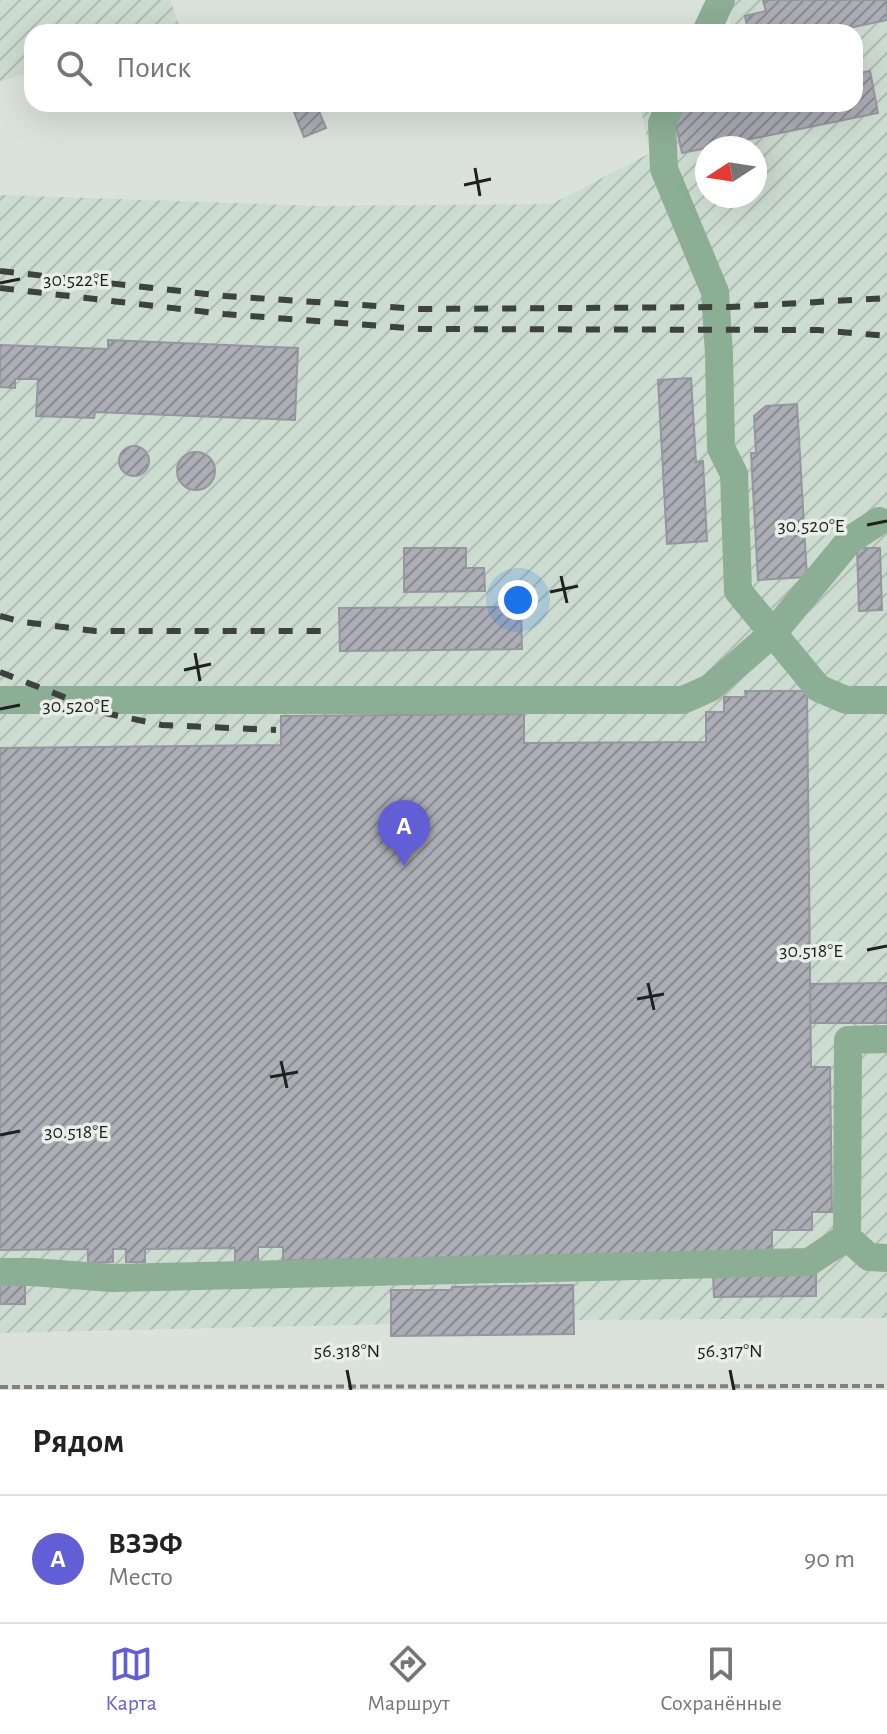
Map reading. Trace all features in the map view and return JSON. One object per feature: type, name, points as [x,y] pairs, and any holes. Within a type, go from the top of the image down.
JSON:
[{"type":"lane","points":[[710,24],[721,0]]},
{"type":"lane","points":[[667,112],[662,123],[664,169],[715,292],[721,448],[734,474],[738,591],[818,688],[846,700],[887,700]]},
{"type":"lane","points":[[0,700],[683,700],[710,688],[773,633],[850,540],[879,521]]},
{"type":"lane","points":[[887,1039],[848,1040],[847,1237],[869,1257],[887,1258]]},
{"type":"lane","points":[[0,1272],[112,1278],[809,1262],[847,1237]]},
{"type":"path","points":[[0,1387],[887,1386]]},
{"type":"shaded area","points":[[0,0],[170,0],[179,24],[24,24],[24,74],[0,81]]},
{"type":"shaded area","points":[[728,0],[887,0],[887,1318],[574,1320],[574,1334],[391,1336],[391,1324],[0,1333],[0,195],[320,206],[552,204],[650,153],[642,112],[863,112],[863,24],[731,24]]},
{"type":"building","points":[[887,0],[887,20],[863,25],[746,24],[745,16],[766,11],[763,1]]},
{"type":"building","points":[[870,71],[878,113],[765,136],[695,136],[695,150],[682,153],[673,112],[863,112],[863,72]]},
{"type":"building","points":[[294,112],[319,112],[326,128],[304,137]]},
{"type":"building","points":[[108,340],[298,348],[295,420],[95,412],[94,418],[36,416],[38,379],[15,379],[15,388],[0,387],[0,345],[108,349]]},
{"type":"building","points":[[691,378],[696,462],[703,461],[707,541],[667,544],[658,380]]},
{"type":"building","points":[[797,404],[807,577],[758,580],[751,453],[756,453],[754,416],[766,406]]},
{"type":"building","points":[[134,446],[145,450],[149,461],[145,472],[134,476],[123,472],[119,461],[123,450]]},
{"type":"building","points":[[196,452],[210,457],[215,471],[210,485],[196,490],[182,485],[177,471],[182,457]]},
{"type":"building","points":[[404,548],[466,548],[466,568],[484,568],[485,591],[404,592]]},
{"type":"building","points":[[857,548],[880,548],[882,610],[859,611]]},
{"type":"building","points":[[521,607],[522,649],[340,651],[339,608]]},
{"type":"building","points":[[745,691],[807,691],[811,1067],[830,1067],[832,1212],[812,1212],[812,1230],[772,1230],[772,1256],[283,1260],[283,1247],[258,1247],[258,1262],[235,1262],[235,1248],[145,1249],[145,1262],[126,1262],[126,1249],[113,1249],[113,1262],[88,1263],[88,1249],[0,1250],[0,748],[281,745],[281,716],[524,714],[524,743],[706,742],[706,712],[724,712],[724,697],[746,697]]},
{"type":"building","points":[[887,983],[887,1023],[810,1023],[810,984]]},
{"type":"building","points":[[816,1273],[816,1296],[714,1297],[713,1274]]},
{"type":"building","points":[[0,1281],[25,1281],[25,1304],[0,1304]]},
{"type":"building","points":[[573,1285],[574,1334],[391,1336],[391,1290]]},
{"type":"railway","points":[[0,271],[225,296],[421,309],[730,307],[887,298]]},
{"type":"railway","points":[[0,288],[224,314],[421,329],[819,330],[887,336]]},
{"type":"railway","points":[[0,616],[95,631],[333,631]]},
{"type":"railway","points":[[0,672],[105,713],[162,725],[276,730]]},
{"type":"place","name":"ВЗЭФ","points":[[404,866]]}]
